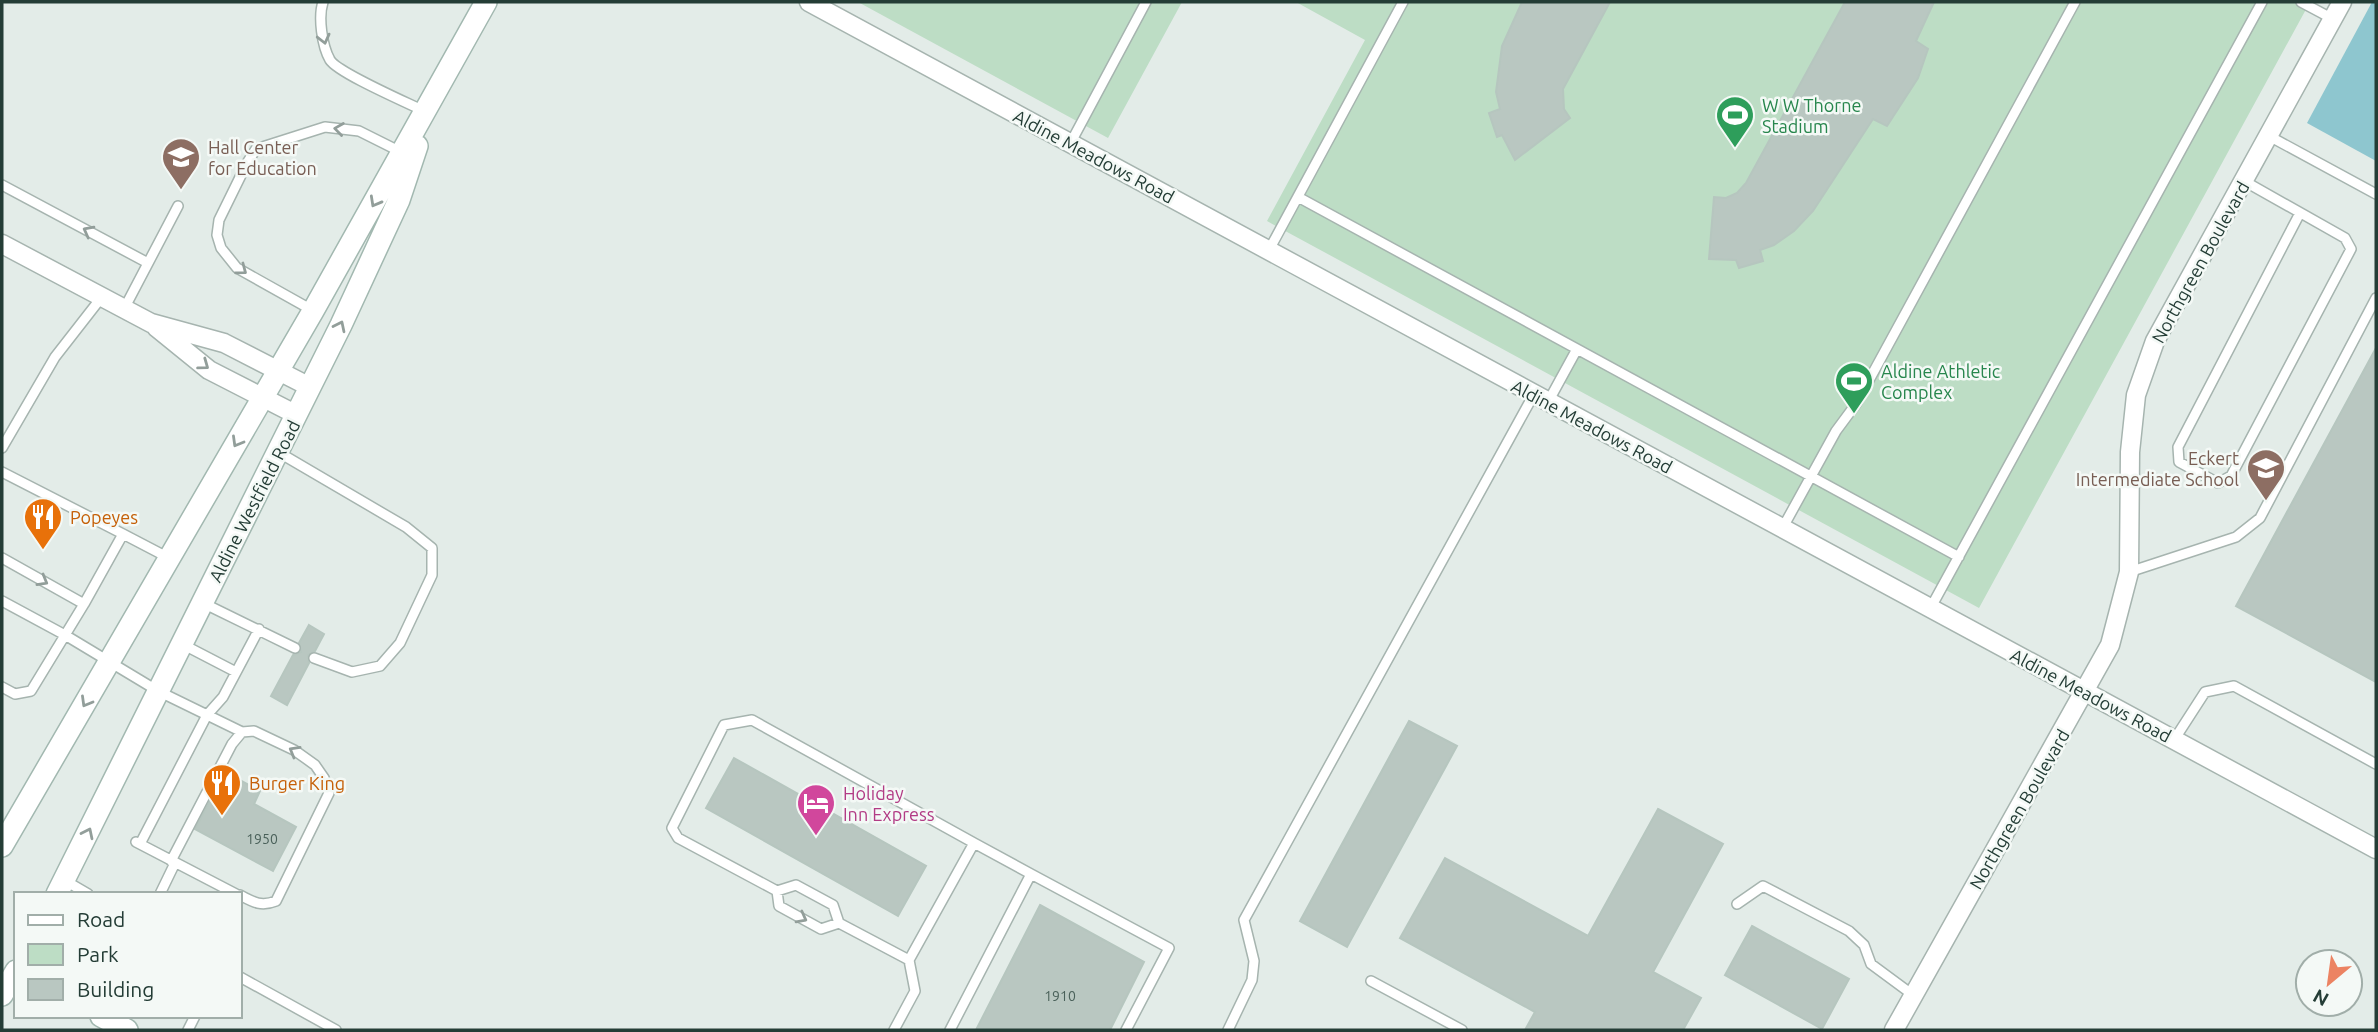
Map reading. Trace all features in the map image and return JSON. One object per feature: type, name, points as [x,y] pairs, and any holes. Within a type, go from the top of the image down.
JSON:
[{"type":"main road","name":"Aldine Westfield Road","points":[[2,846],[279,371],[486,2]]},
{"type":"main road","points":[[465,42],[503,2]]},
{"type":"main road","name":"Aldine Westfield Road","points":[[60,887],[297,415],[399,200],[429,106]]},
{"type":"main road","points":[[2,995],[14,974]]},
{"type":"main road","points":[[105,1018],[127,1030]]},
{"type":"street","name":"Aldine Meadows Road","points":[[809,2],[2376,849]]},
{"type":"street","name":"Northgreen Boulevard","points":[[1894,1030],[2110,645],[2129,572],[2130,452],[2136,395],[2155,341],[2342,2]]},
{"type":"street","points":[[2,244],[151,323],[209,370],[297,415]]},
{"type":"street","points":[[151,323],[225,343],[310,387]]},
{"type":"lane","points":[[323,2],[321,31],[330,60],[342,70],[429,106]]},
{"type":"lane","points":[[1069,144],[1146,2]]},
{"type":"lane","points":[[1269,250],[1403,2]]},
{"type":"lane","points":[[1782,529],[1836,431],[1856,404],[2075,2]]},
{"type":"lane","points":[[1930,608],[2262,2]]},
{"type":"lane","points":[[2301,2],[2333,19]]},
{"type":"lane","points":[[313,311],[237,268],[221,248],[217,235],[219,220],[247,163],[256,149],[325,127],[359,131],[402,153]]},
{"type":"lane","points":[[2269,136],[2376,194]]},
{"type":"lane","points":[[2244,181],[2346,238],[2351,249],[2231,476],[2218,482],[2179,462],[2178,447],[2300,213]]},
{"type":"lane","points":[[2,185],[148,263]]},
{"type":"lane","points":[[1298,197],[1959,557]]},
{"type":"lane","points":[[124,309],[178,206]]},
{"type":"lane","points":[[2,448],[55,357],[101,298]]},
{"type":"lane","points":[[2129,572],[2236,537],[2260,518],[2376,298]]},
{"type":"lane","points":[[1228,1030],[1252,980],[1254,961],[1244,920],[1541,398],[1577,349]]},
{"type":"lane","points":[[278,452],[406,527],[432,548],[432,575],[400,643],[380,666],[352,672],[314,658]]},
{"type":"lane","points":[[2,472],[169,558]]},
{"type":"lane","points":[[2,687],[15,694],[31,691],[123,534]]},
{"type":"lane","points":[[2,558],[84,604]]},
{"type":"lane","points":[[2,601],[158,691],[242,732],[254,731],[294,750],[315,765],[324,778],[328,793],[276,901],[267,905],[257,904],[242,897]]},
{"type":"lane","points":[[202,603],[295,648]]},
{"type":"lane","points":[[232,892],[138,843],[207,715],[223,697],[259,629]]},
{"type":"lane","points":[[182,644],[236,672]]},
{"type":"lane","points":[[2174,740],[2205,692],[2234,686],[2376,764]]},
{"type":"lane","points":[[909,960],[839,923],[833,905],[796,885],[777,891],[678,838],[672,828],[723,725],[752,720],[1169,948],[1126,1030]]},
{"type":"lane","points":[[161,892],[232,744],[242,732]]},
{"type":"lane","points":[[894,1030],[915,991],[909,960],[974,843]]},
{"type":"lane","points":[[950,1030],[1031,874]]},
{"type":"lane","points":[[1737,904],[1763,886],[1849,931],[1864,945],[1871,964],[1913,995]]},
{"type":"lane","points":[[60,887],[80,892]]},
{"type":"lane","points":[[777,891],[779,906],[821,929],[839,923]]},
{"type":"lane","points":[[242,978],[336,1030]]},
{"type":"lane","points":[[1371,981],[1462,1030]]},
{"type":"green space","points":[[858,2],[1182,2],[1108,138]]},
{"type":"green space","name":"Aldine Athletic Complex","points":[[1296,2],[2310,2],[1979,608],[1267,221],[1365,40]]},
{"type":"water","points":[[2372,2],[2376,2],[2376,161],[2307,123]]},
{"type":"building","points":[[1522,2],[1610,2],[1563,89],[1564,109],[1570,118],[1515,160],[1502,135],[1497,137],[1489,113],[1500,109],[1496,92],[1502,46]]},
{"type":"building","points":[[1845,2],[1934,2],[1916,41],[1928,49],[1918,78],[1887,126],[1873,119],[1813,211],[1794,231],[1774,245],[1760,250],[1763,261],[1739,268],[1736,260],[1709,259],[1714,197],[1726,198],[1737,193],[1746,183]]},
{"type":"building","points":[[2376,348],[2376,682],[2236,606]]},
{"type":"building","points":[[309,625],[324,634],[315,651],[308,655],[309,663],[287,705],[271,696],[293,655],[301,652],[299,643]]},
{"type":"building","points":[[1409,721],[1457,746],[1347,947],[1300,921]]},
{"type":"building","name":"Holiday Inn Express","points":[[734,758],[926,866],[898,916],[706,808]]},
{"type":"building","points":[[225,772],[260,791],[254,804],[296,827],[273,871],[195,829]]},
{"type":"building","points":[[1658,809],[1723,844],[1653,972],[1701,998],[1683,1030],[1525,1030],[1535,1012],[1400,938],[1445,858],[1588,936]]},
{"type":"building","points":[[1040,905],[1144,962],[1110,1030],[976,1030]]},
{"type":"building","points":[[1752,926],[1849,979],[1822,1029],[1725,975]]},
{"type":"place","name":"W W Thorne Stadium","points":[[1735,149]]},
{"type":"place","name":"Hall Center for Education","points":[[181,191]]},
{"type":"place","name":"Aldine Athletic Complex","points":[[1854,415]]},
{"type":"place","name":"Eckert Intermediate School","points":[[2266,502]]},
{"type":"place","name":"Popeyes","points":[[43,551]]},
{"type":"place","name":"Burger King","points":[[222,817]]},
{"type":"place","name":"Holiday Inn Express","points":[[816,837]]}]
